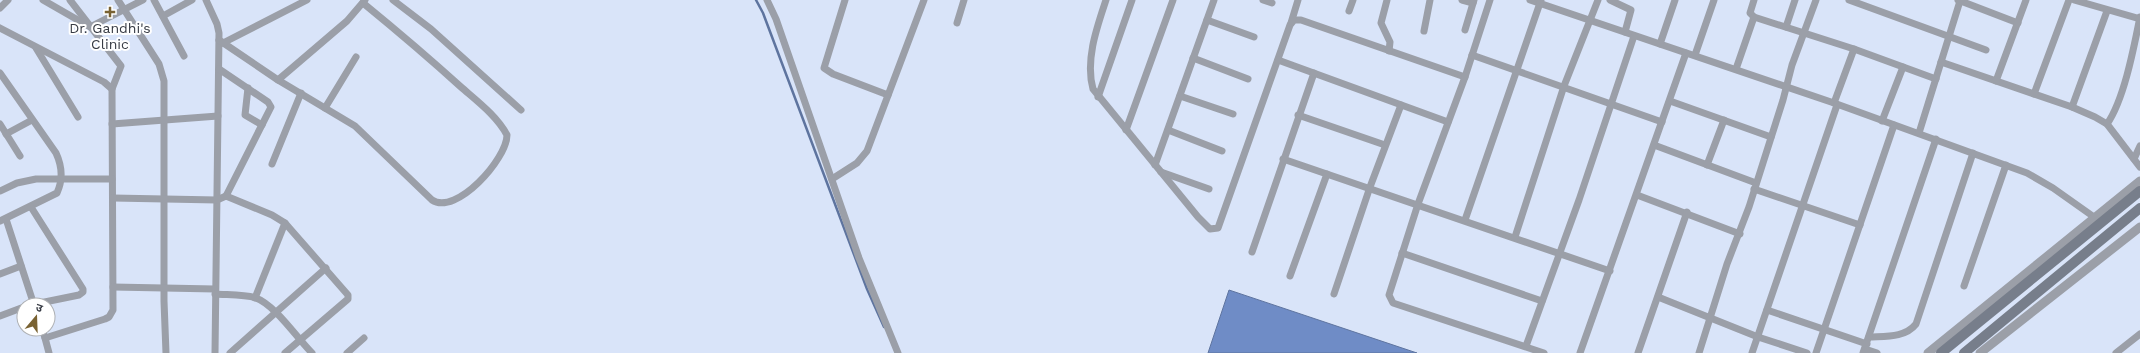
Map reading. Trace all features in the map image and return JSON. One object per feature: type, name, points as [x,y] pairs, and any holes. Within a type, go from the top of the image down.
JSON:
[{"type":"main road","points":[[1946,352],[2140,191]]},
{"type":"main road","points":[[1964,353],[2140,208]]},
{"type":"street","points":[[0,8],[8,0]]},
{"type":"street","points":[[43,0],[90,27]]},
{"type":"street","points":[[49,353],[45,338],[109,317],[113,310],[112,89],[121,66],[70,0]]},
{"type":"street","points":[[118,0],[162,70],[164,81],[164,287],[166,353]]},
{"type":"street","points":[[90,27],[143,0]]},
{"type":"street","points":[[154,0],[184,56]]},
{"type":"street","points":[[163,16],[192,0]]},
{"type":"street","points":[[206,0],[217,24],[221,41],[218,116],[215,353]]},
{"type":"street","points":[[221,41],[307,0]]},
{"type":"street","points":[[394,0],[431,29],[521,110]]},
{"type":"street","points":[[767,0],[776,19],[859,258],[898,353]]},
{"type":"street","points":[[845,0],[824,68],[833,74],[888,95]]},
{"type":"street","points":[[832,179],[864,157],[924,0]]},
{"type":"street","points":[[957,23],[964,0]]},
{"type":"street","points":[[1106,0],[1095,33],[1092,53],[1091,83],[1098,97],[1204,224],[1210,229],[1218,228],[1298,0]]},
{"type":"street","points":[[1098,97],[1132,0]]},
{"type":"street","points":[[1126,130],[1173,0]]},
{"type":"street","points":[[1155,165],[1214,0]]},
{"type":"street","points":[[1263,0],[1272,3]]},
{"type":"street","points":[[1349,10],[1353,0]]},
{"type":"street","points":[[1387,0],[1381,23],[1390,42],[1389,51]]},
{"type":"street","points":[[1424,30],[1430,0]]},
{"type":"street","points":[[1462,0],[1473,1],[1465,30]]},
{"type":"street","points":[[1490,0],[1465,77],[1418,204],[1388,295],[1393,302],[1544,353]]},
{"type":"street","points":[[1530,0],[1540,2],[1589,21],[1736,69],[1836,104],[1882,122],[1936,139],[2027,173],[2054,188],[2094,217]]},
{"type":"street","points":[[1514,237],[1564,86],[1598,0]]},
{"type":"street","points":[[1610,0],[1631,10],[1625,32]]},
{"type":"street","points":[[1660,44],[1675,0]]},
{"type":"street","points":[[1695,55],[1714,0]]},
{"type":"street","points":[[1754,0],[1750,13],[1754,17],[1854,49],[1936,79]]},
{"type":"street","points":[[1786,27],[1795,0]]},
{"type":"street","points":[[1699,353],[1727,264],[1740,234],[1787,87],[1792,65],[1816,0]]},
{"type":"street","points":[[1848,0],[1986,50]]},
{"type":"street","points":[[1919,133],[1959,0],[2018,23]]},
{"type":"street","points":[[1996,81],[2026,0]]},
{"type":"street","points":[[2034,94],[2068,0]]},
{"type":"street","points":[[2074,0],[2096,3],[2107,11],[2140,18],[2134,53],[2115,108],[2107,124]]},
{"type":"street","points":[[221,41],[278,80],[362,131],[432,200],[441,204],[453,201],[481,181],[494,164],[507,140],[507,135],[502,126],[474,98],[364,1],[347,21],[278,80]]},
{"type":"street","points":[[1465,220],[1518,71],[1540,2]]},
{"type":"street","points":[[2072,107],[2107,11]]},
{"type":"street","points":[[1736,69],[1754,17]]},
{"type":"street","points":[[1207,20],[1254,37]]},
{"type":"street","points":[[1290,25],[1294,20],[1300,20],[1465,77]]},
{"type":"street","points":[[0,28],[104,82],[112,89]]},
{"type":"street","points":[[1526,346],[1560,254],[1634,36]]},
{"type":"street","points":[[36,48],[78,117]]},
{"type":"street","points":[[1752,353],[1803,206],[1854,49]]},
{"type":"street","points":[[1580,353],[1637,195],[1686,52]]},
{"type":"street","points":[[1472,55],[1564,86],[1662,122]]},
{"type":"street","points":[[325,108],[356,58]]},
{"type":"street","points":[[1194,58],[1248,79]]},
{"type":"street","points":[[1278,60],[1448,122]]},
{"type":"street","points":[[1941,62],[2072,107],[2107,124],[2140,168]]},
{"type":"street","points":[[1882,122],[1904,67]]},
{"type":"street","points":[[112,198],[217,200],[226,196],[269,112],[270,104],[219,69]]},
{"type":"street","points":[[1252,252],[1314,72]]},
{"type":"street","points":[[0,73],[56,153],[60,162],[61,179],[57,193],[3,220],[21,266],[30,297]]},
{"type":"street","points":[[248,88],[245,115],[262,125]]},
{"type":"street","points":[[272,164],[300,93]]},
{"type":"street","points":[[1180,96],[1233,114]]},
{"type":"street","points":[[1670,101],[1771,137]]},
{"type":"street","points":[[1334,294],[1370,187],[1401,105]]},
{"type":"street","points":[[1298,115],[1385,145]]},
{"type":"street","points":[[112,124],[218,116]]},
{"type":"street","points":[[6,134],[32,120]]},
{"type":"street","points":[[1707,165],[1724,120]]},
{"type":"street","points":[[0,124],[20,156]]},
{"type":"street","points":[[1816,353],[1894,125]]},
{"type":"street","points":[[1168,130],[1222,151]]},
{"type":"street","points":[[1866,346],[1936,139]]},
{"type":"street","points":[[1654,145],[1707,165],[1803,206],[1860,225]]},
{"type":"street","points":[[2134,159],[2140,146]]},
{"type":"street","points":[[1866,346],[1903,334],[1911,330],[1916,324],[1973,153]]},
{"type":"street","points":[[1283,159],[1370,187],[1610,271]]},
{"type":"street","points":[[1964,286],[2006,165]]},
{"type":"street","points":[[1161,172],[1209,189]]},
{"type":"street","points":[[1290,276],[1327,174]]},
{"type":"street","points":[[0,191],[27,180],[112,180]]},
{"type":"street","points":[[1928,353],[2140,181]]},
{"type":"street","points":[[1637,195],[1687,212],[1740,234]]},
{"type":"street","points":[[226,196],[272,215],[285,223],[346,291],[348,299],[285,353]]},
{"type":"street","points":[[31,207],[83,289],[83,292],[79,295],[56,300]]},
{"type":"street","points":[[1638,353],[1687,212]]},
{"type":"street","points":[[255,298],[285,223]]},
{"type":"street","points":[[1984,352],[2140,227]]},
{"type":"street","points":[[1402,253],[1542,301]]},
{"type":"street","points":[[0,274],[21,266]]},
{"type":"street","points":[[230,353],[326,268]]},
{"type":"street","points":[[113,287],[164,287],[215,291],[255,298],[275,313],[312,353]]},
{"type":"street","points":[[1658,297],[1758,337],[1807,353]]},
{"type":"street","points":[[0,316],[16,310]]},
{"type":"street","points":[[1767,310],[1824,329],[1866,346],[1877,353]]},
{"type":"street","points":[[2116,353],[2140,334]]},
{"type":"street","points":[[347,353],[364,338]]},
{"type":"water","points":[[1229,290],[1417,353],[1208,353]]},
{"type":"waterway","points":[[756,0],[763,13],[867,289],[884,327]]},
{"type":"place","name":"Dr. Gandhi's Clinic","points":[[110,12]]}]
